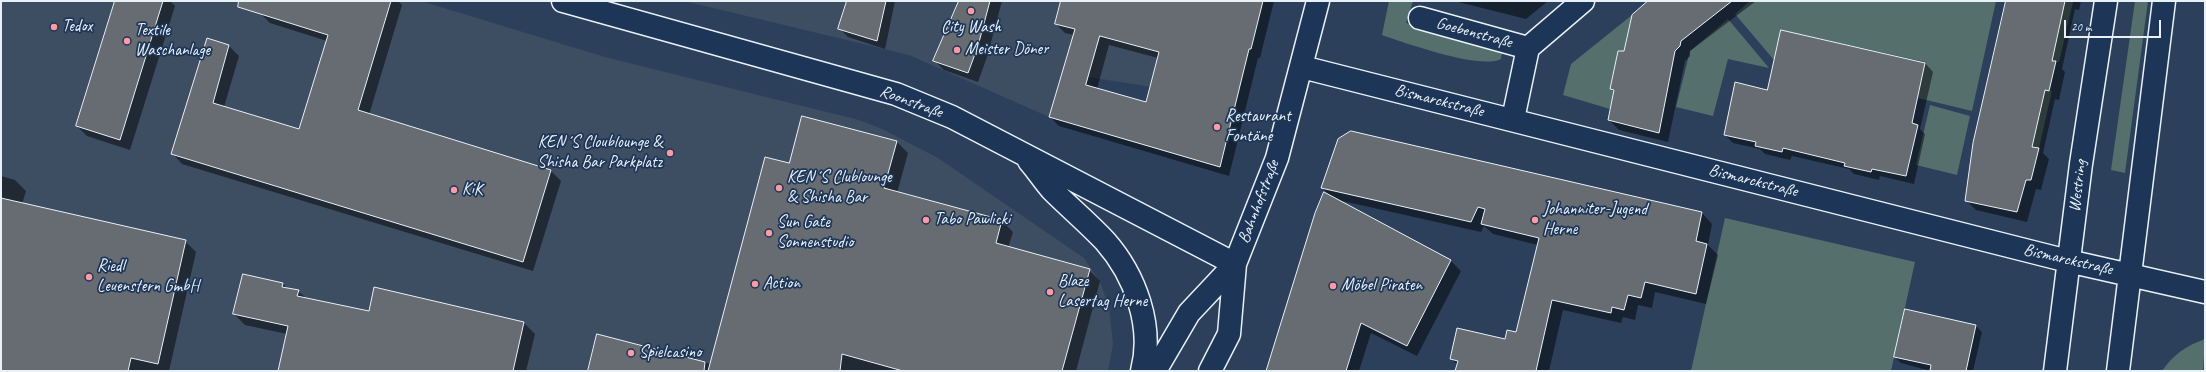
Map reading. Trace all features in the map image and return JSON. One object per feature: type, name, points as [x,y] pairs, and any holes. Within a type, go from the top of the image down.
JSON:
[{"type":"street","name":"Roonstraße","points":[[563,1],[896,94],[952,117],[1235,264]]},
{"type":"street","name":"Bahnhofstraße","points":[[1210,371],[1229,334],[1235,264],[1270,177],[1302,66],[1318,1]]},
{"type":"street","name":"Goebenstraße","points":[[1513,119],[1528,48],[1584,1]]},
{"type":"street","name":"Westring","points":[[2055,371],[2092,80],[2106,1]]},
{"type":"street","points":[[2118,371],[2164,1]]},
{"type":"street","name":"Goebenstraße","points":[[1420,18],[1528,48]]},
{"type":"street","name":"Bismarckstraße","points":[[1302,66],[2068,261],[2205,292]]},
{"type":"street","points":[[1025,155],[1051,189],[1101,238],[1122,263],[1135,290],[1143,318],[1147,340],[1142,371]]},
{"type":"street","name":"Bahnhofstraße","points":[[1155,371],[1189,314],[1235,264]]},
{"type":"shaded area","points":[[1,1],[421,1],[605,57],[859,120],[882,129],[938,158],[1084,258],[1100,282],[1109,307],[1113,344],[1108,371],[1,371]]},
{"type":"shaded area","points":[[684,1],[1154,1],[1254,36],[1237,100],[1062,73],[1049,117],[909,55]]},
{"type":"green space","points":[[1389,1],[1413,1],[1406,23],[1497,50],[1502,53],[1501,59],[1477,61],[1461,58],[1424,49],[1382,35]]},
{"type":"green space","points":[[1750,1],[1996,1],[1972,111],[1918,98],[1925,62],[1781,30],[1774,60],[1735,14]]},
{"type":"green space","points":[[2065,1],[2073,2],[2059,62],[2052,61]]},
{"type":"green space","points":[[2135,1],[2148,1],[2125,173],[2111,170]]},
{"type":"green space","points":[[1632,15],[1624,51],[1618,51],[1610,89],[1615,90],[1610,109],[1563,95],[1571,64]]},
{"type":"green space","points":[[1728,19],[1769,68],[1728,59],[1713,116],[1676,107],[1690,51]]},
{"type":"green space","points":[[2045,90],[2052,91],[2039,148],[2032,147]]},
{"type":"green space","points":[[1930,105],[1970,116],[1957,175],[1916,165]]},
{"type":"green space","points":[[1725,218],[1915,262],[1891,371],[1691,371]]},
{"type":"green space","points":[[2205,339],[2203,371],[2162,371],[2181,351]]},
{"type":"building","name":"Textile Waschanlage","points":[[115,1],[163,1],[120,140],[76,126]]},
{"type":"building","points":[[239,1],[391,1],[358,110],[551,170],[523,262],[171,154],[207,38],[229,45],[213,103],[299,129],[328,35],[238,7]]},
{"type":"building","points":[[847,1],[886,1],[877,41],[838,29]]},
{"type":"building","points":[[959,1],[990,1],[978,46],[968,73],[933,61]]},
{"type":"building","points":[[1061,1],[1263,1],[1251,49],[1249,49],[1220,167],[1049,117],[1075,29],[1055,24]],"holes":[[[1100,36],[1159,52],[1146,102],[1086,85]]]},
{"type":"building","points":[[1648,1],[1732,1],[1681,41],[1680,46],[1675,51],[1659,133],[1608,120],[1614,90],[1610,89],[1618,51],[1624,51],[1632,15]]},
{"type":"building","points":[[2006,1],[2065,1],[2052,61],[2056,61],[2049,91],[2045,90],[2032,147],[2039,148],[2031,180],[2026,180],[2017,212],[1965,201],[1973,143]]},
{"type":"building","points":[[1781,30],[1925,63],[1912,123],[1918,125],[1906,176],[1872,169],[1871,172],[1844,166],[1845,163],[1783,148],[1782,152],[1755,146],[1756,142],[1724,135],[1735,82],[1767,90]]},
{"type":"building","points":[[802,116],[897,141],[884,188],[1002,220],[996,243],[1090,269],[1062,371],[903,371],[842,354],[840,371],[708,371],[765,157],[789,163]]},
{"type":"building","points":[[1351,131],[1702,212],[1696,241],[1707,244],[1696,294],[1645,282],[1641,298],[1628,295],[1624,310],[1612,307],[1611,313],[1552,300],[1536,371],[1455,371],[1458,361],[1450,359],[1457,328],[1505,339],[1507,330],[1516,332],[1539,238],[1481,224],[1485,209],[1478,207],[1471,222],[1321,188],[1338,139]]},
{"type":"building","name":"Möbel Piraten","points":[[1324,192],[1451,260],[1407,346],[1361,323],[1346,371],[1266,371],[1315,213]]},
{"type":"building","name":"Riedl Leuenstern GmbH","points":[[1,198],[186,240],[158,364],[131,358],[128,371],[1,371]]},
{"type":"building","points":[[243,274],[283,283],[282,287],[299,290],[297,296],[369,311],[374,287],[524,322],[513,371],[278,371],[288,326],[233,314]]},
{"type":"building","points":[[1905,309],[1976,325],[1966,371],[1930,371],[1931,365],[1894,357]]},
{"type":"building","name":"Spielcasino","points":[[597,334],[705,362],[704,371],[588,371]]},
{"type":"place","name":"City Wash","points":[[971,11]]},
{"type":"place","name":"Tedox","points":[[54,27]]},
{"type":"place","name":"Textile Waschanlage","points":[[127,41]]},
{"type":"place","name":"Meister Döner","points":[[957,50]]},
{"type":"place","name":"Restaurant Fontäne","points":[[1217,127]]},
{"type":"place","name":"KEN´S Cloublounge & Shisha Bar Parkplatz","points":[[670,153]]},
{"type":"place","name":"KEN´S Clublounge & Shisha Bar","points":[[779,188]]},
{"type":"place","name":"KiK","points":[[454,190]]},
{"type":"place","name":"Tabo Pawlicki","points":[[926,220]]},
{"type":"place","name":"Johanniter-Jugend Herne","points":[[1535,220]]},
{"type":"place","name":"Sun Gate Sonnenstudio","points":[[769,233]]},
{"type":"place","name":"Riedl Leuenstern GmbH","points":[[89,277]]},
{"type":"place","name":"Action","points":[[755,284]]},
{"type":"place","name":"Möbel Piraten","points":[[1333,286]]},
{"type":"place","name":"Blaze Lasertag Herne","points":[[1050,292]]},
{"type":"place","name":"Spielcasino","points":[[631,353]]}]
